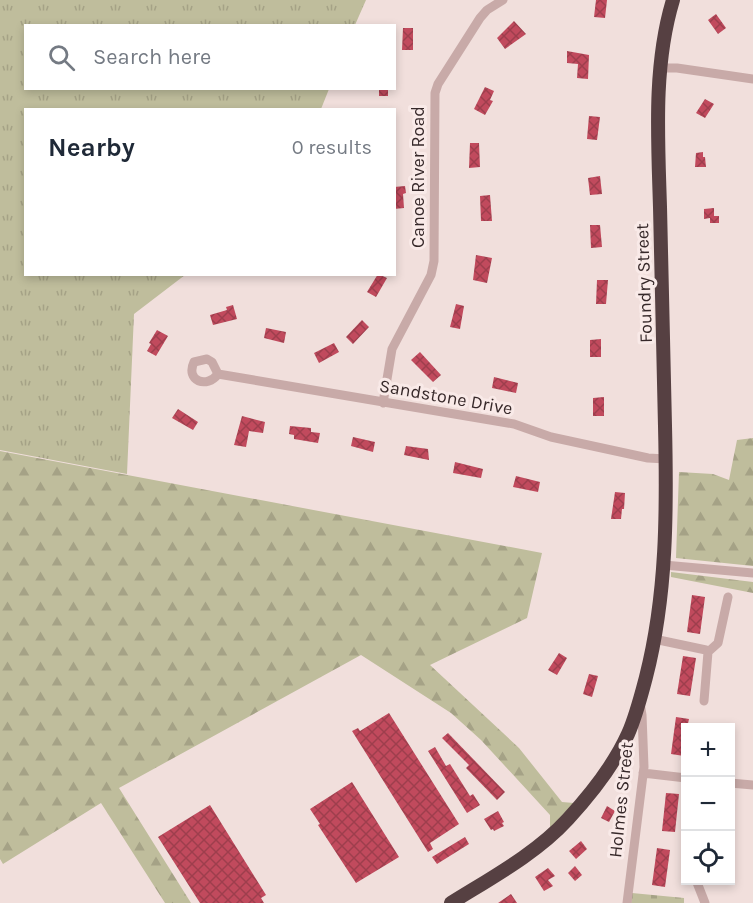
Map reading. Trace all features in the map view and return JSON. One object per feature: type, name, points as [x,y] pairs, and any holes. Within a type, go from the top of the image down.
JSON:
[{"type":"highway","name":"Foundry Street","points":[[451,903],[532,850],[566,821],[613,761],[628,734],[639,702],[654,639],[664,565],[666,459],[658,137],[662,68],[667,27],[674,0]]},
{"type":"street","name":"Canoe River Road","points":[[383,403],[392,349],[431,275],[434,261],[435,93],[438,84],[480,18],[487,10],[503,0]]},
{"type":"street","points":[[662,68],[677,68],[753,79]]},
{"type":"street","name":"Sandstone Drive","points":[[218,374],[514,424],[551,437],[648,459],[666,459]]},
{"type":"street","points":[[664,565],[753,573]]},
{"type":"street","points":[[704,702],[708,652],[718,643],[728,597]]},
{"type":"street","points":[[654,639],[696,647],[708,652]]},
{"type":"street","name":"Holmes Street","points":[[627,903],[644,773],[642,705],[639,702]]},
{"type":"street","points":[[644,773],[681,777]]},
{"type":"street","points":[[735,783],[753,785]]},
{"type":"street","points":[[698,885],[705,903]]},
{"type":"green space","points":[[0,0],[366,0],[355,24],[24,24],[24,90],[329,90],[321,108],[24,108],[24,276],[184,276],[134,314],[127,474],[0,450]]},
{"type":"green space","points":[[753,438],[753,566],[676,558],[679,472],[713,474],[729,480],[737,440]]},
{"type":"green space","points":[[0,451],[542,553],[527,618],[430,665],[519,748],[562,802],[574,803],[550,828],[550,815],[481,740],[451,713],[361,655],[119,788],[191,903],[165,903],[101,803],[3,864],[0,859]]},
{"type":"green space","points":[[671,572],[753,582],[753,593],[671,577]]},
{"type":"green space","points":[[632,893],[684,898],[684,903],[631,903]]},
{"type":"building","points":[[596,0],[607,0],[605,18],[594,17]]},
{"type":"building","points":[[716,14],[726,28],[718,34],[708,20]]},
{"type":"building","points":[[514,21],[526,34],[505,49],[497,38]]},
{"type":"building","points":[[403,28],[413,28],[413,50],[402,50]]},
{"type":"building","points":[[567,51],[589,55],[588,79],[577,78],[578,64],[567,63]]},
{"type":"building","points":[[485,87],[494,91],[490,100],[493,101],[485,115],[474,109]]},
{"type":"building","points":[[379,90],[388,90],[388,96],[379,96]]},
{"type":"building","points":[[705,99],[714,104],[705,118],[696,113]]},
{"type":"building","points":[[589,116],[600,117],[597,140],[587,139]]},
{"type":"building","points":[[470,143],[479,143],[480,167],[469,168]]},
{"type":"building","points":[[703,152],[706,167],[695,167],[696,153]]},
{"type":"building","points":[[600,176],[602,194],[590,195],[588,178]]},
{"type":"building","points":[[405,186],[404,208],[396,209],[396,187]]},
{"type":"building","points":[[490,195],[492,221],[481,221],[480,196]]},
{"type":"building","points":[[714,208],[714,216],[719,216],[719,223],[710,223],[710,218],[704,219],[704,209]]},
{"type":"building","points":[[590,225],[600,225],[602,247],[591,248]]},
{"type":"building","points":[[476,255],[492,258],[487,283],[473,280]]},
{"type":"building","points":[[377,276],[387,278],[376,297],[367,292]]},
{"type":"building","points":[[597,280],[608,280],[606,304],[596,304]]},
{"type":"building","points":[[456,304],[464,306],[460,329],[450,327]]},
{"type":"building","points":[[233,305],[237,319],[213,325],[210,315],[227,310],[226,307]]},
{"type":"building","points":[[362,320],[369,327],[353,344],[346,337]]},
{"type":"building","points":[[266,328],[286,332],[284,343],[264,338]]},
{"type":"building","points":[[157,330],[168,336],[156,356],[147,351]]},
{"type":"building","points":[[601,339],[601,357],[590,357],[590,340]]},
{"type":"building","points":[[334,343],[339,352],[319,363],[314,353]]},
{"type":"building","points":[[420,352],[441,375],[433,382],[411,360]]},
{"type":"building","points":[[494,377],[518,383],[516,393],[492,388]]},
{"type":"building","points":[[604,397],[604,416],[593,416],[593,398]]},
{"type":"building","points":[[178,409],[198,422],[193,430],[172,418]]},
{"type":"building","points":[[242,416],[265,422],[263,433],[249,431],[246,447],[234,445]]},
{"type":"building","points":[[290,426],[311,428],[311,432],[320,433],[318,443],[294,439],[294,435],[289,434]]},
{"type":"building","points":[[353,437],[375,442],[373,452],[351,446]]},
{"type":"building","points":[[406,446],[428,449],[429,460],[404,455]]},
{"type":"building","points":[[455,462],[483,469],[481,478],[453,473]]},
{"type":"building","points":[[516,476],[540,482],[538,492],[513,487]]},
{"type":"building","points":[[615,492],[625,493],[621,519],[611,519]]},
{"type":"building","points":[[692,595],[705,597],[700,634],[687,632]]},
{"type":"building","points":[[559,653],[567,658],[557,675],[548,670]]},
{"type":"building","points":[[683,656],[696,658],[690,696],[677,694]]},
{"type":"building","points":[[589,674],[598,676],[592,697],[583,694]]},
{"type":"building","points":[[389,713],[459,824],[430,843],[433,849],[428,852],[352,731],[358,728],[360,731]]},
{"type":"building","points":[[676,717],[689,719],[688,723],[681,723],[681,756],[671,754]]},
{"type":"building","points":[[448,733],[505,792],[497,800],[466,768],[469,765],[442,738]]},
{"type":"building","points":[[435,747],[446,766],[450,764],[470,796],[473,794],[480,805],[467,813],[428,751]]},
{"type":"building","points":[[352,782],[399,857],[356,883],[310,809]]},
{"type":"building","points":[[666,793],[679,794],[675,832],[662,831]]},
{"type":"building","points":[[210,805],[266,895],[261,898],[264,903],[200,903],[158,837]]},
{"type":"building","points":[[607,806],[615,811],[609,822],[601,818]]},
{"type":"building","points":[[498,811],[504,826],[494,831],[484,819]]},
{"type":"building","points":[[465,837],[469,844],[437,864],[432,857]]},
{"type":"building","points":[[581,841],[587,849],[576,859],[569,851]]},
{"type":"building","points":[[657,848],[670,850],[665,887],[652,885]]},
{"type":"building","points":[[575,866],[582,875],[575,881],[568,873]]},
{"type":"building","points":[[548,868],[555,876],[548,880],[553,886],[544,891],[535,877]]},
{"type":"building","points":[[511,894],[517,903],[498,903]]}]
